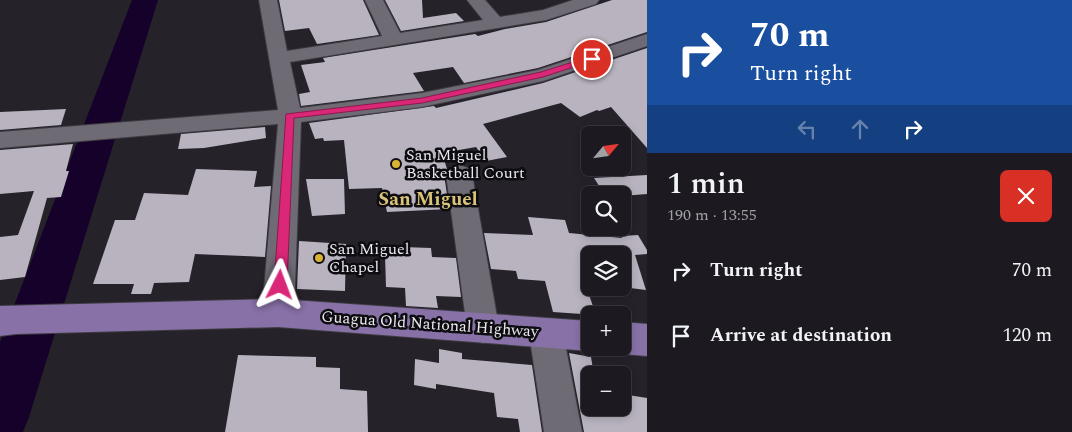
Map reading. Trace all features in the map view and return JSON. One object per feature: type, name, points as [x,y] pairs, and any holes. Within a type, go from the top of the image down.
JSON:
[{"type":"main road","name":"Guagua Old National Highway","points":[[8,320],[278,313],[581,335]]},
{"type":"main road","points":[[631,339],[647,340]]},
{"type":"street","points":[[268,0],[290,116],[278,313]]},
{"type":"street","points":[[374,0],[394,40]]},
{"type":"street","points":[[476,0],[496,24]]},
{"type":"street","points":[[279,58],[546,15],[590,0]]},
{"type":"street","points":[[0,140],[290,116],[422,100],[543,75],[647,40]]},
{"type":"street","points":[[459,174],[483,328]]},
{"type":"street","points":[[546,333],[562,432]]},
{"type":"building","points":[[279,0],[363,0],[379,35],[317,44],[309,28],[285,31]]},
{"type":"building","points":[[385,0],[422,0],[423,18],[456,13],[464,21],[401,31]]},
{"type":"building","points":[[612,0],[647,0],[647,32],[538,68],[464,83],[453,67],[413,73],[424,91],[301,106],[299,94],[310,92],[301,65],[325,62],[323,58],[475,34],[478,36],[546,22]]},
{"type":"building","points":[[647,48],[647,148],[631,130],[631,126],[628,126],[611,107],[580,117],[561,103],[483,124],[507,157],[486,161],[476,147],[442,153],[447,169],[444,174],[449,209],[387,212],[382,188],[349,189],[344,140],[324,141],[323,138],[315,139],[309,123],[434,106],[436,108],[543,83]]},
{"type":"building","points":[[66,109],[61,125],[0,130],[0,112]]},
{"type":"building","points":[[265,127],[266,138],[204,148],[178,149],[181,134]]},
{"type":"building","points":[[73,144],[66,171],[69,171],[61,197],[47,198],[25,277],[0,280],[0,237],[18,235],[34,191],[0,194],[0,150]]},
{"type":"building","points":[[196,169],[257,171],[254,187],[271,186],[265,257],[195,254],[189,282],[154,283],[151,294],[131,294],[134,284],[93,284],[115,220],[135,220],[144,193],[188,195]]},
{"type":"building","points":[[647,175],[647,194],[631,195],[631,186],[599,186],[594,178],[631,176]]},
{"type":"building","points":[[306,179],[344,179],[345,214],[312,216]]},
{"type":"building","points":[[528,217],[565,220],[569,233],[581,234],[581,236],[622,238],[622,236],[638,235],[647,250],[647,254],[635,255],[646,290],[631,288],[631,246],[581,246],[581,296],[589,296],[593,306],[581,306],[581,314],[553,312],[545,281],[518,279],[516,271],[491,269],[484,233],[533,235]]},
{"type":"building","name":"San Miguel Chapel","points":[[299,241],[346,244],[345,291],[297,289]]},
{"type":"building","points":[[403,247],[431,248],[432,257],[456,258],[461,297],[436,296],[438,308],[406,306],[405,288],[386,287],[385,255],[404,256]]},
{"type":"building","points":[[439,349],[462,353],[462,359],[532,365],[542,432],[520,432],[518,419],[497,417],[494,393],[436,384],[436,389],[414,385],[415,359],[439,363]]},
{"type":"building","points":[[569,353],[591,357],[592,366],[581,366],[581,416],[631,416],[631,395],[647,398],[647,432],[584,432]]},
{"type":"building","points":[[238,355],[316,357],[316,367],[340,368],[340,389],[367,391],[368,432],[225,432]]},
{"type":"waterway","points":[[0,417],[145,0]]},
{"type":"place","name":"San Miguel Basketball Court","points":[[396,164]]},
{"type":"place","name":"San Miguel Chapel","points":[[319,258]]},
{"type":"district","name":"San Miguel","points":[[428,199]]},
{"type":"route","points":[[280,285],[290,116],[422,100],[543,75],[592,59]]}]
